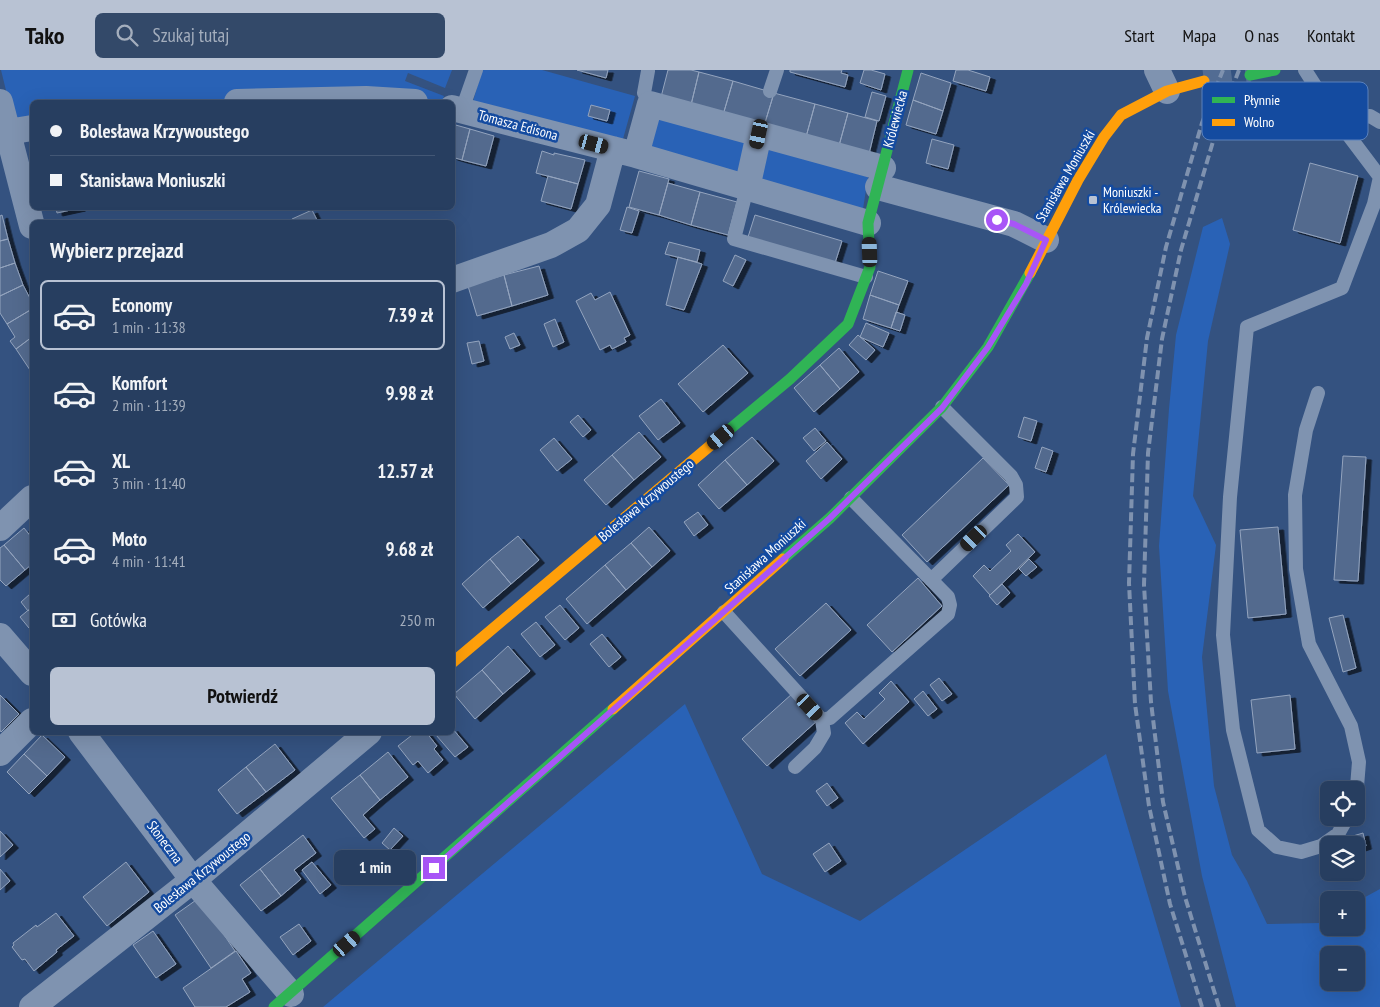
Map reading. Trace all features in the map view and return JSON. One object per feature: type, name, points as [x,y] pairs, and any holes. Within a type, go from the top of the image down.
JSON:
[{"type":"street","name":"Królewiecka","points":[[880,177],[908,70]]},
{"type":"street","points":[[1250,75],[1275,70]]},
{"type":"street","name":"Stanisława Moniuszki","points":[[282,1001],[830,518],[942,408],[988,347],[1026,284],[1046,240],[1099,144],[1121,115],[1162,81],[1204,81]]},
{"type":"street","points":[[323,100],[382,100]]},
{"type":"street","points":[[0,102],[13,131],[31,220]]},
{"type":"street","points":[[455,279],[551,245],[578,230],[598,205],[650,104],[760,130],[880,177],[1014,224],[1046,240]]},
{"type":"street","name":"Tomasza Edisona","points":[[458,109],[625,152]]},
{"type":"street","points":[[748,188],[760,130]]},
{"type":"street","points":[[625,152],[868,223]]},
{"type":"street","name":"Bolesława Krzywoustego","points":[[455,659],[790,380],[848,324],[870,267],[868,223],[880,177]]},
{"type":"street","points":[[0,528],[30,500]]},
{"type":"street","points":[[0,636],[30,671]]},
{"type":"street","points":[[0,753],[30,723]]},
{"type":"street","name":"Słoneczna","points":[[83,735],[282,1001]]},
{"type":"street","name":"Bolesława Krzywoustego","points":[[32,1007],[193,880],[365,735]]},
{"type":"lane","points":[[458,109],[476,70]]},
{"type":"lane","points":[[770,92],[777,70]]},
{"type":"lane","points":[[1305,70],[1313,82]]},
{"type":"lane","points":[[648,71],[644,93],[650,104]]},
{"type":"lane","points":[[1368,116],[1380,122]]},
{"type":"lane","points":[[1342,826],[1338,834],[1321,846],[1302,852],[1277,847],[1258,830],[1233,730],[1223,635],[1230,497],[1247,327],[1342,288],[1374,204],[1380,177],[1352,140]]},
{"type":"lane","points":[[748,188],[734,239],[866,277]]},
{"type":"lane","points":[[1318,393],[1306,430],[1294,494],[1296,570],[1309,644],[1351,726],[1358,762],[1357,781]]},
{"type":"lane","points":[[931,580],[1017,497],[1016,485],[1011,476],[942,408]]},
{"type":"lane","points":[[822,720],[830,718],[948,614],[950,605],[948,597],[851,498]]},
{"type":"lane","points":[[724,612],[822,720],[824,733],[814,748],[796,767]]},
{"type":"shaded area","points":[[1,70],[452,70],[445,88],[408,73],[405,81],[444,96],[443,100],[30,100],[30,121],[14,123]]},
{"type":"shaded area","points":[[482,70],[542,70],[635,96],[621,146],[472,105]],"holes":[[[591,105],[610,110],[607,121],[588,116]]]},
{"type":"shaded area","points":[[659,117],[748,143],[746,174],[650,152]]},
{"type":"shaded area","points":[[769,148],[868,177],[863,209],[760,183]]},
{"type":"shaded area","points":[[1222,218],[1230,244],[1208,341],[1193,496],[1216,545],[1202,657],[1214,786],[1232,855],[1247,881],[1267,924],[1320,923],[1320,936],[1365,936],[1365,897],[1380,889],[1380,1007],[1236,1007],[1202,876],[1168,691],[1159,546],[1176,335],[1203,227]]},
{"type":"shaded area","points":[[685,704],[762,874],[860,921],[1106,754],[1181,1007],[323,1007]]},
{"type":"building","points":[[577,70],[608,70],[606,78]]},
{"type":"building","points":[[668,70],[699,72],[690,109],[660,101]]},
{"type":"building","points":[[790,70],[842,70],[841,73],[848,75],[845,87],[790,72]]},
{"type":"building","points":[[864,70],[885,74],[881,90],[860,83]]},
{"type":"building","points":[[956,70],[968,70],[990,77],[986,91],[953,81]]},
{"type":"building","points":[[699,72],[733,81],[723,115],[691,105]]},
{"type":"building","points":[[921,73],[951,83],[943,111],[913,100]]},
{"type":"building","points":[[733,81],[774,93],[764,126],[723,115]]},
{"type":"building","points":[[872,92],[886,96],[879,121],[865,117]]},
{"type":"building","points":[[774,93],[815,104],[806,137],[764,126]]},
{"type":"building","points":[[913,100],[943,111],[936,134],[906,125]]},
{"type":"building","points":[[815,104],[848,113],[839,146],[806,137]]},
{"type":"building","points":[[591,105],[610,110],[607,121],[588,116]]},
{"type":"building","points":[[848,113],[877,121],[868,158],[838,149]]},
{"type":"building","points":[[455,125],[470,129],[462,160],[455,158]]},
{"type":"building","points":[[470,129],[494,136],[486,166],[462,160]]},
{"type":"building","points":[[932,139],[954,145],[948,169],[926,163]]},
{"type":"building","points":[[542,151],[585,160],[578,184],[536,173]]},
{"type":"building","points":[[1310,163],[1358,176],[1340,243],[1293,230]]},
{"type":"building","points":[[639,171],[669,179],[659,215],[629,207]]},
{"type":"building","points":[[548,176],[578,184],[571,209],[541,201]]},
{"type":"building","points":[[668,183],[700,192],[691,225],[659,215]]},
{"type":"building","points":[[700,192],[737,202],[728,235],[691,225]]},
{"type":"building","points":[[627,207],[639,211],[632,233],[620,230]]},
{"type":"building","points":[[56,210],[71,210],[57,213]]},
{"type":"building","points":[[312,210],[317,220],[293,220]]},
{"type":"building","points":[[2,215],[8,239],[0,241],[0,216]]},
{"type":"building","points":[[755,215],[842,241],[835,263],[748,237]]},
{"type":"building","points":[[8,239],[15,263],[0,268],[0,241]]},
{"type":"building","points":[[669,242],[700,250],[697,262],[665,254]]},
{"type":"building","points":[[735,255],[746,260],[733,286],[723,281]]},
{"type":"building","points":[[678,257],[702,264],[684,310],[666,305]]},
{"type":"building","points":[[15,263],[23,285],[0,296],[0,268]]},
{"type":"building","points":[[539,266],[548,295],[512,306],[504,275]]},
{"type":"building","points":[[878,271],[908,281],[899,305],[870,295]]},
{"type":"building","points":[[504,275],[512,306],[477,316],[468,286]]},
{"type":"building","points":[[23,285],[30,298],[30,310],[7,324],[0,313],[0,296]]},
{"type":"building","points":[[610,292],[630,335],[624,338],[626,342],[612,349],[610,345],[600,350],[576,301],[591,293],[595,300]]},
{"type":"building","points":[[870,295],[899,305],[891,328],[863,319]]},
{"type":"building","points":[[30,310],[30,338],[16,349],[10,341],[15,337],[7,324]]},
{"type":"building","points":[[896,312],[905,315],[900,331],[891,328]]},
{"type":"building","points":[[555,319],[564,342],[553,347],[544,324]]},
{"type":"building","points":[[866,323],[889,333],[883,347],[860,337]]},
{"type":"building","points":[[514,333],[520,345],[510,349],[505,337]]},
{"type":"building","points":[[858,335],[875,350],[866,360],[849,345]]},
{"type":"building","points":[[30,338],[30,370],[16,349]]},
{"type":"building","points":[[479,341],[484,361],[472,364],[467,343]]},
{"type":"building","points":[[723,345],[748,373],[703,412],[678,384]]},
{"type":"building","points":[[839,348],[859,372],[840,389],[820,365]]},
{"type":"building","points":[[820,365],[840,389],[814,412],[794,388]]},
{"type":"building","points":[[661,399],[680,423],[658,440],[639,416]]},
{"type":"building","points":[[578,415],[591,430],[583,437],[570,422]]},
{"type":"building","points":[[1024,417],[1037,421],[1031,441],[1018,437]]},
{"type":"building","points":[[815,428],[826,441],[814,451],[803,438]]},
{"type":"building","points":[[639,432],[661,457],[634,480],[612,455]]},
{"type":"building","points":[[752,437],[774,461],[747,485],[725,460]]},
{"type":"building","points":[[554,438],[572,459],[557,471],[540,450]]},
{"type":"building","points":[[827,442],[842,459],[821,479],[806,461]]},
{"type":"building","points":[[1042,447],[1053,451],[1046,472],[1035,468]]},
{"type":"building","points":[[612,455],[634,480],[606,505],[584,480]]},
{"type":"building","points":[[1343,456],[1366,457],[1358,581],[1334,580]]},
{"type":"building","points":[[983,458],[1009,485],[927,562],[902,535]]},
{"type":"building","points":[[725,460],[747,485],[719,509],[698,485]]},
{"type":"building","points":[[698,512],[708,525],[694,536],[684,522]]},
{"type":"building","points":[[649,527],[670,551],[652,567],[631,543]]},
{"type":"building","points":[[1278,527],[1286,614],[1248,618],[1240,530]]},
{"type":"building","points":[[24,528],[30,536],[30,566],[25,570],[4,545]]},
{"type":"building","points":[[1018,534],[1035,552],[990,595],[973,576],[984,565],[990,571],[1011,551],[1006,545]]},
{"type":"building","points":[[518,536],[539,560],[511,584],[490,559]]},
{"type":"building","points":[[631,543],[652,567],[626,590],[605,565]]},
{"type":"building","points":[[4,545],[25,570],[6,586],[0,580],[0,548]]},
{"type":"building","points":[[490,559],[511,584],[483,608],[462,584]]},
{"type":"building","points":[[1029,559],[1037,567],[1026,576],[1019,569]]},
{"type":"building","points":[[605,565],[626,590],[587,624],[566,599]]},
{"type":"building","points":[[918,578],[942,606],[892,652],[867,625]]},
{"type":"building","points":[[1002,584],[1010,593],[997,605],[989,596]]},
{"type":"building","points":[[30,594],[30,609],[28,611],[21,602]]},
{"type":"building","points":[[826,603],[851,630],[800,676],[775,649]]},
{"type":"building","points":[[560,605],[579,628],[565,640],[545,617]]},
{"type":"building","points":[[30,609],[29,628],[20,617]]},
{"type":"building","points":[[1343,615],[1356,668],[1343,672],[1329,618]]},
{"type":"building","points":[[536,622],[555,645],[540,657],[521,634]]},
{"type":"building","points":[[602,634],[621,657],[609,667],[590,644]]},
{"type":"building","points":[[508,646],[530,671],[503,694],[482,670]]},
{"type":"building","points":[[482,670],[503,694],[475,719],[455,693]]},
{"type":"building","points":[[939,678],[952,694],[942,701],[930,685]]},
{"type":"building","points":[[891,681],[909,702],[863,744],[845,723],[857,712],[864,719],[885,699],[879,693]]},
{"type":"building","points":[[923,691],[937,709],[928,716],[914,699]]},
{"type":"building","points":[[793,693],[818,720],[767,766],[742,739]]},
{"type":"building","points":[[0,695],[19,714],[1,732],[0,730]]},
{"type":"building","points":[[1290,695],[1295,749],[1257,753],[1251,700]]},
{"type":"building","points":[[455,732],[468,747],[455,757],[436,735],[455,735]]},
{"type":"building","points":[[42,735],[65,757],[47,776],[24,754]]},
{"type":"building","points":[[412,735],[428,735],[437,746],[434,749],[443,760],[428,773],[418,761],[413,765],[398,746]]},
{"type":"building","points":[[275,744],[295,770],[266,792],[246,767]]},
{"type":"building","points":[[388,752],[408,777],[380,800],[360,775]]},
{"type":"building","points":[[24,754],[47,776],[29,794],[7,772]]},
{"type":"building","points":[[246,767],[266,792],[237,814],[218,790]]},
{"type":"building","points":[[360,775],[380,800],[363,815],[375,829],[364,838],[331,798]]},
{"type":"building","points":[[827,783],[838,798],[827,806],[816,791]]},
{"type":"building","points":[[394,828],[403,836],[390,850],[382,843]]},
{"type":"building","points":[[0,831],[13,845],[0,857]]},
{"type":"building","points":[[1363,833],[1364,836],[1353,836]]},
{"type":"building","points":[[303,835],[316,853],[294,870],[301,879],[281,896],[260,869]]},
{"type":"building","points":[[829,843],[841,861],[825,872],[813,854]]},
{"type":"building","points":[[126,862],[149,892],[107,926],[83,897]]},
{"type":"building","points":[[312,862],[331,885],[320,894],[302,870]]},
{"type":"building","points":[[0,869],[10,881],[0,890]]},
{"type":"building","points":[[260,869],[281,896],[261,911],[240,885]]},
{"type":"building","points":[[199,898],[235,951],[211,968],[175,915]]},
{"type":"building","points":[[56,913],[74,936],[34,971],[12,947],[13,943],[36,925],[37,927]]},
{"type":"building","points":[[299,924],[311,941],[293,955],[280,937]]},
{"type":"building","points":[[153,931],[176,964],[156,978],[133,945]]},
{"type":"building","points":[[236,951],[251,973],[242,979],[250,992],[226,1007],[195,1007],[183,988]]},
{"type":"tunnel","points":[[1204,81],[1250,75]]},
{"type":"railway","points":[[1218,82],[1223,70]]},
{"type":"railway","points":[[1234,82],[1239,70]]},
{"type":"railway","points":[[1202,123],[1166,247],[1147,338],[1133,454],[1129,583],[1135,704],[1149,806],[1170,904],[1202,1007]]},
{"type":"railway","points":[[1213,140],[1181,250],[1162,339],[1148,453],[1144,585],[1151,702],[1163,802],[1185,897],[1219,1007]]},
{"type":"traffic: fast","points":[[724,434],[790,379],[848,324],[870,267],[868,223],[908,70]]},
{"type":"traffic: fast","points":[[1250,75],[1275,70]]},
{"type":"traffic: fast","points":[[783,559],[830,518],[942,407],[988,347],[1030,273]]},
{"type":"traffic: fast","points":[[274,1007],[613,709]]},
{"type":"traffic: slow","points":[[1030,273],[1078,180],[1104,137],[1121,115],[1167,91],[1204,81]]},
{"type":"traffic: slow","points":[[455,660],[724,434]]},
{"type":"traffic: slow","points":[[613,709],[783,559]]},
{"type":"place","name":"Moniuszki - Królewiecka","points":[[1093,200]]},
{"type":"route","points":[[434,868],[830,518],[942,408],[988,347],[1026,284],[1046,240],[1014,224],[997,220]]}]
